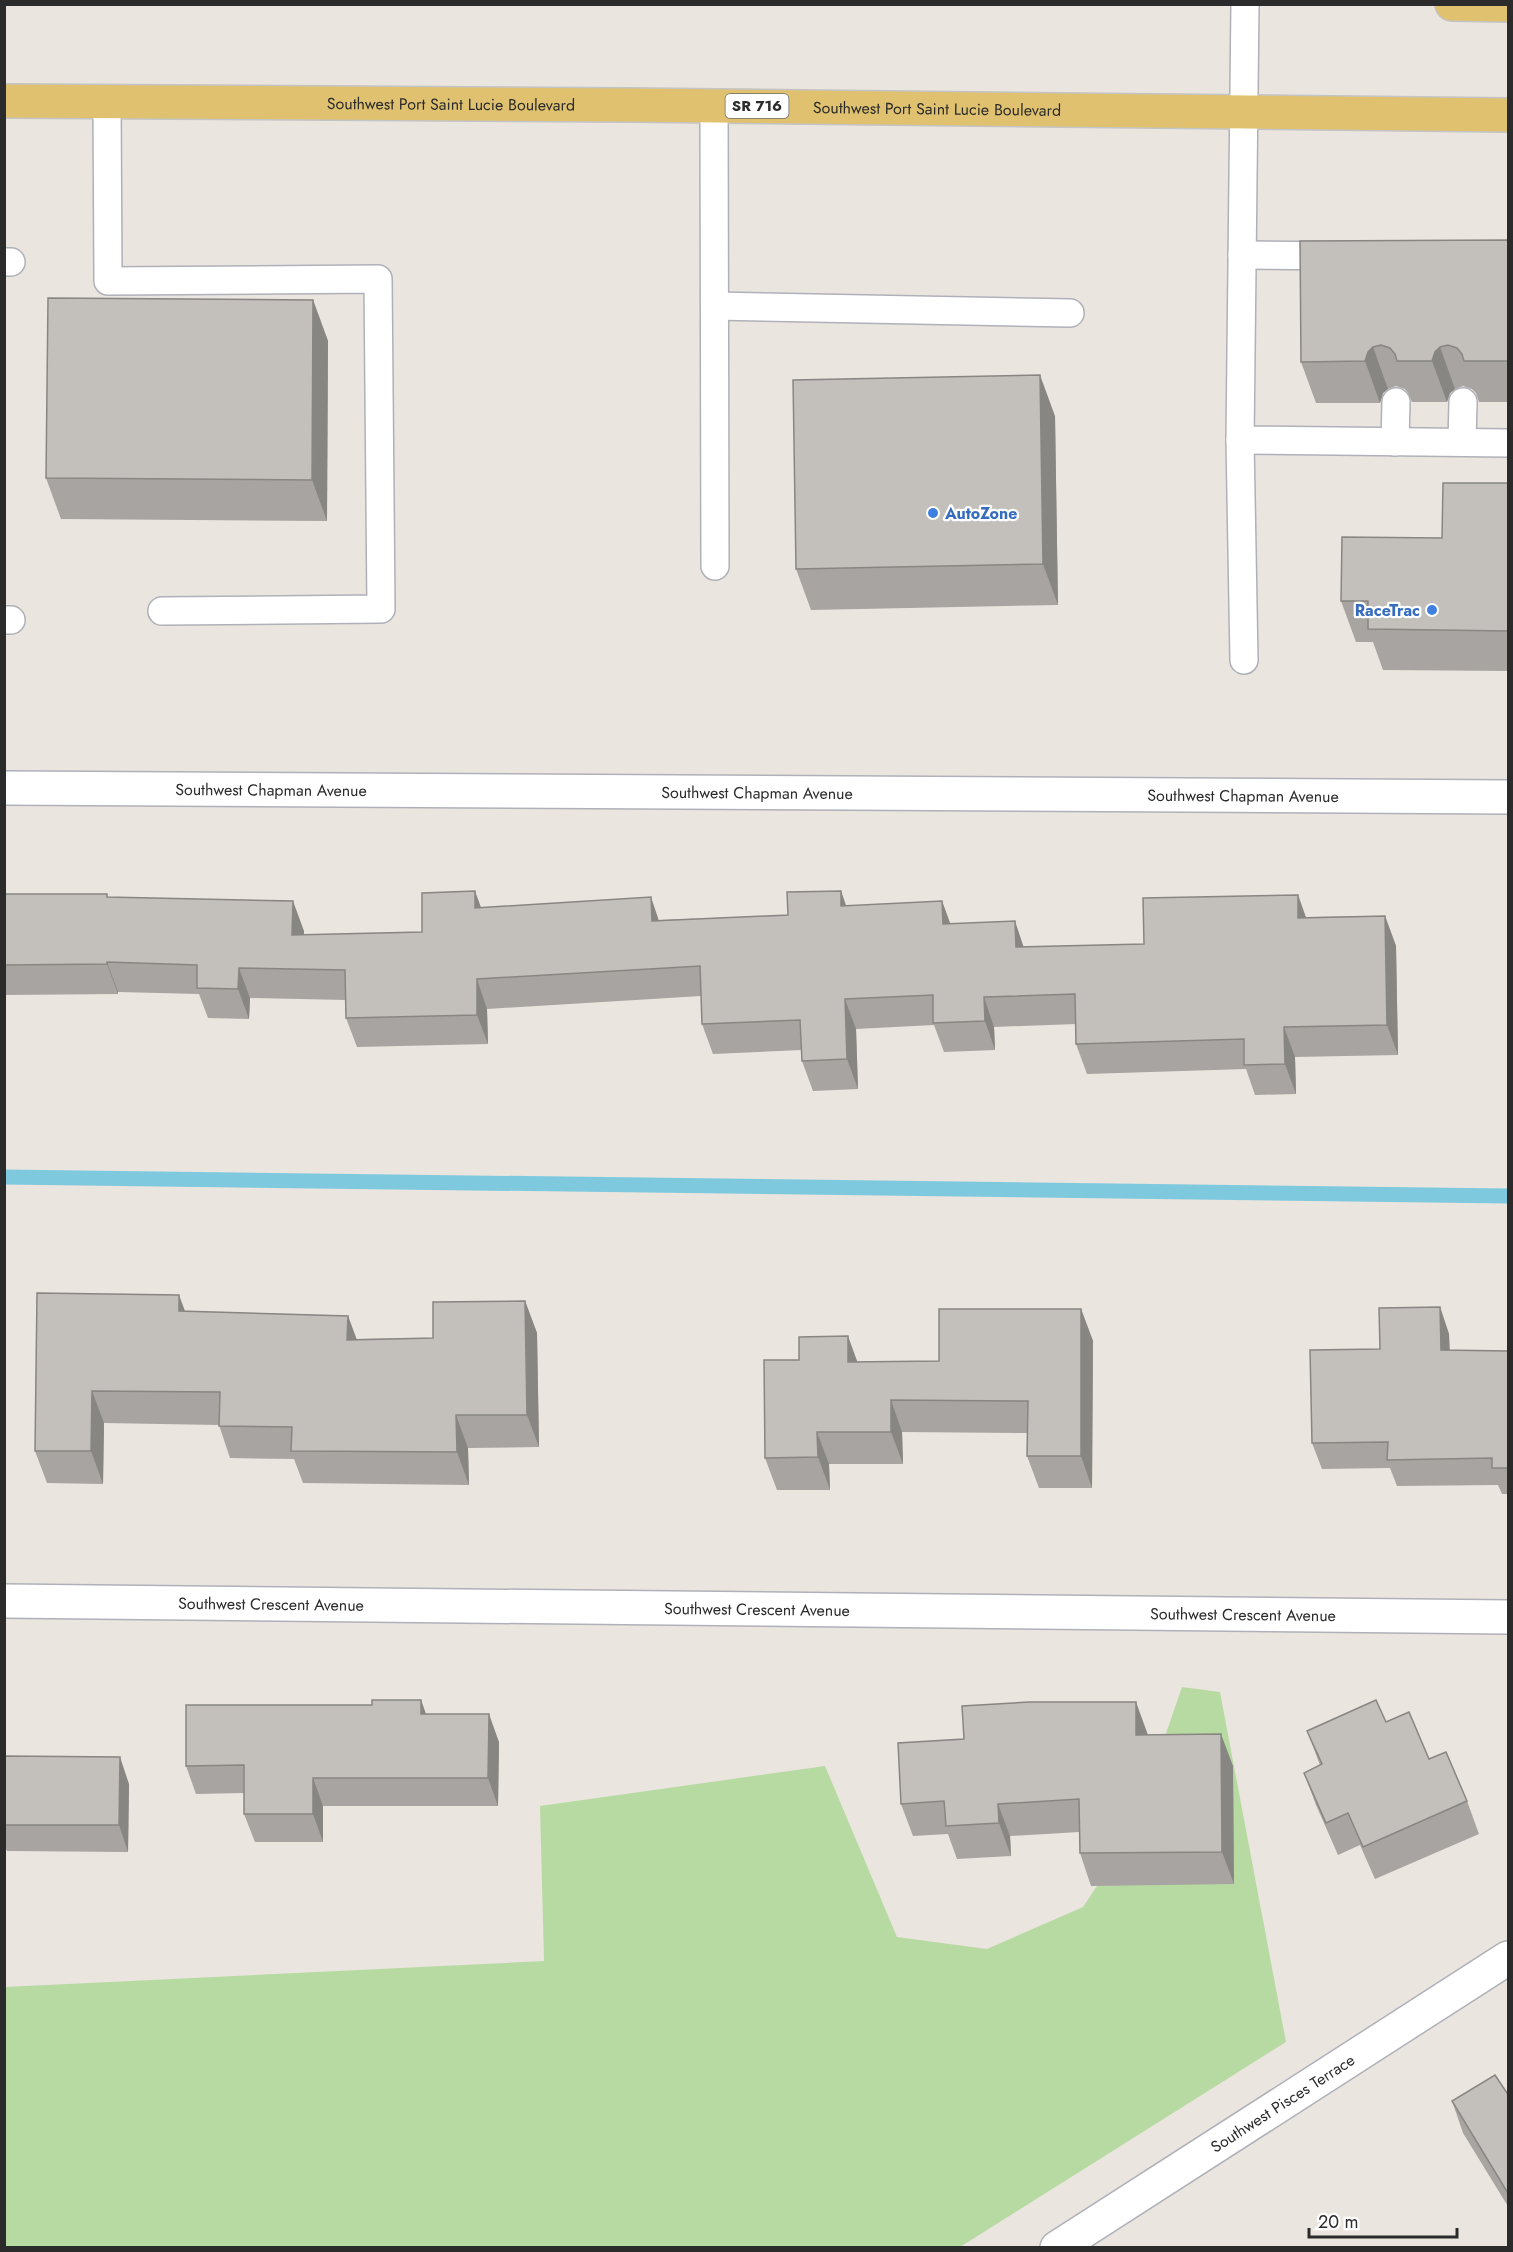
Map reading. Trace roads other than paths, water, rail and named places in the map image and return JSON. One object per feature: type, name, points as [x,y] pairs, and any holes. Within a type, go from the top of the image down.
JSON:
[{"type":"main road","points":[[1452,4],[1509,5]]},
{"type":"main road","name":"Southwest Port Saint Lucie Boulevard","points":[[4,101],[1509,115]]},
{"type":"street","name":"Southwest Chapman Avenue","points":[[4,788],[1509,797]]},
{"type":"street","name":"Southwest Crescent Avenue","points":[[4,1601],[1509,1617]]},
{"type":"street","name":"Southwest Pisces Terrace","points":[[1057,2247],[1509,1958]]},
{"type":"lane","points":[[1244,660],[1240,440],[1245,4]]},
{"type":"lane","points":[[107,101],[108,281],[378,279],[381,609],[162,610]]},
{"type":"lane","points":[[714,106],[715,566]]},
{"type":"lane","points":[[1242,255],[1362,256]]},
{"type":"lane","points":[[715,306],[1070,313]]},
{"type":"lane","points":[[1395,442],[1396,402]]},
{"type":"lane","points":[[1462,442],[1463,402]]},
{"type":"lane","points":[[1240,440],[1509,443]]},
{"type":"waterway","points":[[4,1177],[1508,1196]]},
{"type":"place","name":"AutoZone","points":[[933,513]]},
{"type":"place","name":"RaceTrac","points":[[1432,610]]}]
